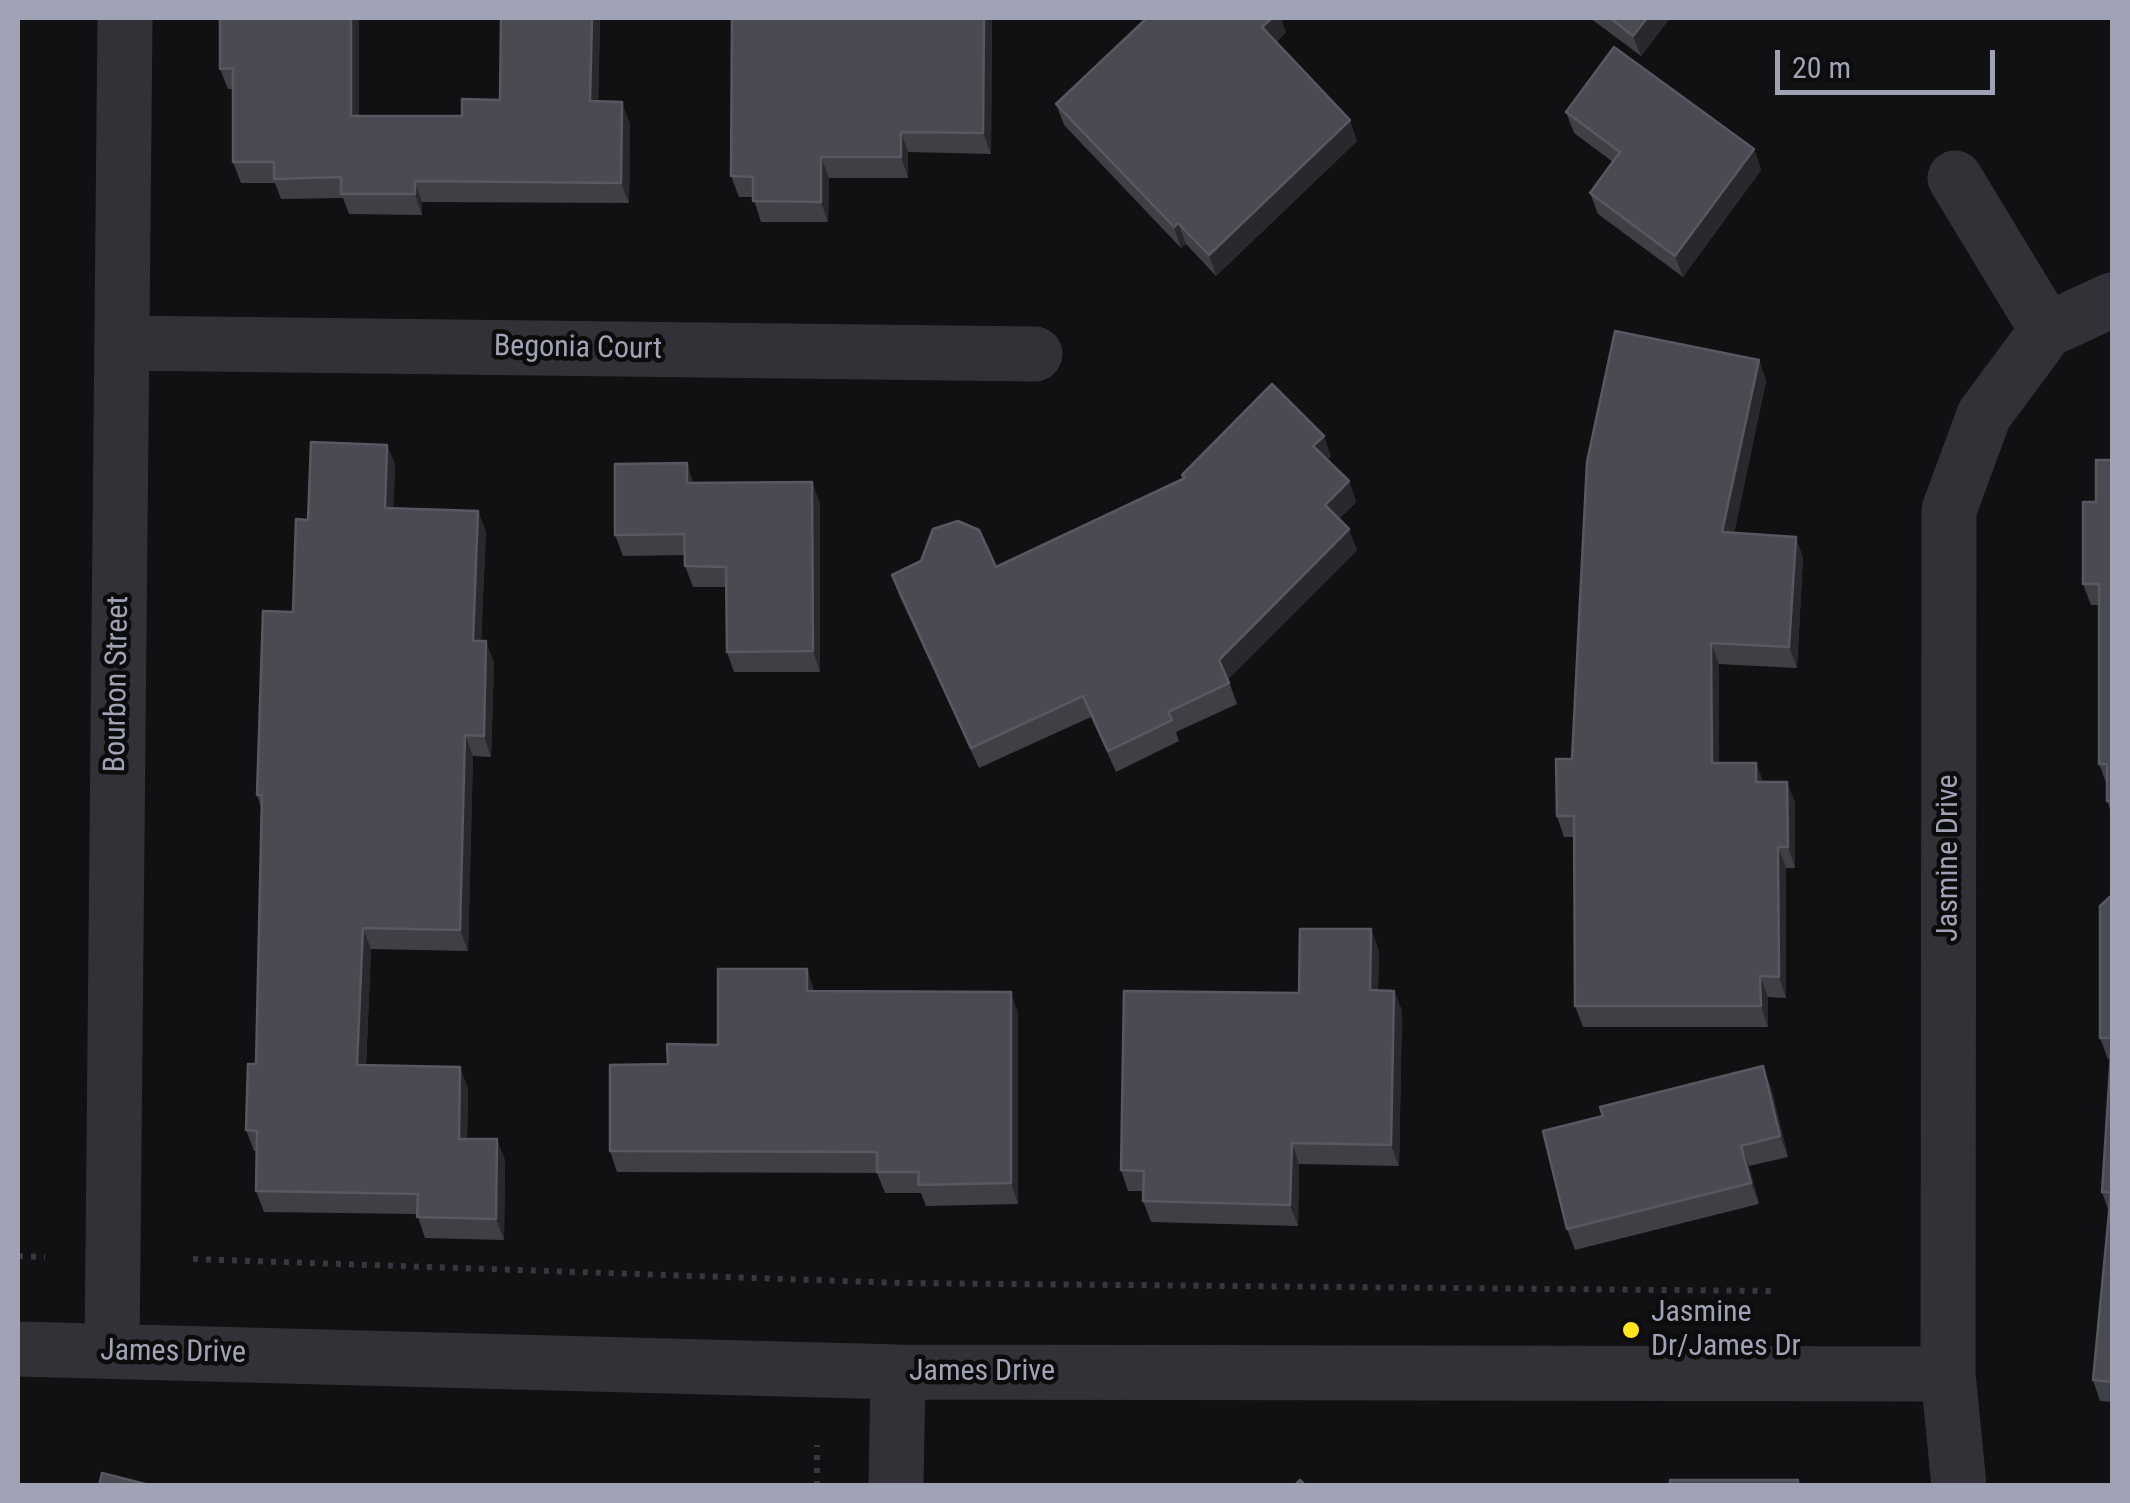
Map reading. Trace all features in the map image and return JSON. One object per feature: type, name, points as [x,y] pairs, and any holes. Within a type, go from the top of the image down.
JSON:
[{"type":"street","name":"Bourbon Street","points":[[112,1352],[125,18]]},
{"type":"street","points":[[1956,178],[2047,330]]},
{"type":"street","name":"Jasmine Drive","points":[[1958,1486],[1948,1374],[1949,510],[1984,414],[2047,330],[2112,300]]},
{"type":"street","name":"Begonia Court","points":[[122,343],[1035,354]]},
{"type":"street","name":"James Drive","points":[[18,1349],[898,1372],[1948,1374]]},
{"type":"street","points":[[896,1486],[898,1372]]},
{"type":"path","points":[[18,1256],[45,1257]]},
{"type":"path","points":[[192,1259],[902,1284],[1776,1291]]},
{"type":"path","points":[[817,1445],[817,1486]]},
{"type":"building","points":[[220,18],[351,18],[351,116],[462,116],[462,99],[500,100],[501,18],[592,18],[590,101],[622,102],[621,183],[415,181],[415,194],[341,194],[341,177],[274,179],[274,162],[233,162],[233,68],[220,69]]},
{"type":"building","points":[[732,18],[984,18],[983,133],[901,132],[901,157],[821,157],[821,202],[753,201],[753,177],[731,176]]},
{"type":"building","points":[[1147,18],[1272,18],[1262,27],[1350,120],[1209,255],[1178,223],[1174,227],[1056,104]]},
{"type":"building","points":[[1610,18],[1647,18],[1633,36]]},
{"type":"building","points":[[1614,47],[1754,149],[1675,256],[1590,193],[1620,152],[1566,112]]},
{"type":"building","points":[[1615,331],[1759,360],[1722,532],[1796,537],[1789,647],[1711,643],[1712,763],[1756,763],[1756,782],[1787,782],[1788,847],[1778,847],[1779,977],[1760,976],[1761,1006],[1575,1006],[1574,816],[1557,816],[1556,759],[1572,759],[1587,462]]},
{"type":"building","points":[[1272,384],[1324,436],[1313,446],[1349,481],[1325,505],[1349,529],[1219,660],[1229,683],[1168,712],[1172,720],[1108,751],[1083,696],[971,748],[892,575],[921,561],[933,529],[958,521],[979,530],[996,567],[1185,478],[1182,475]]},
{"type":"building","points":[[311,442],[387,445],[385,508],[478,511],[473,641],[486,641],[484,736],[465,735],[460,930],[363,928],[357,1065],[460,1067],[459,1139],[497,1139],[496,1219],[417,1217],[418,1194],[256,1191],[257,1131],[246,1130],[248,1064],[256,1064],[262,795],[257,795],[263,611],[293,612],[296,519],[308,520]]},
{"type":"building","points":[[2096,460],[2112,460],[2112,801],[2107,801],[2107,764],[2099,764],[2099,584],[2083,584],[2083,502],[2096,502]]},
{"type":"building","points":[[687,463],[687,483],[812,482],[813,651],[727,652],[726,567],[685,566],[684,534],[615,535],[615,464]]},
{"type":"building","points":[[2112,895],[2112,1038],[2100,1038],[2100,906]]},
{"type":"building","points":[[1300,929],[1371,929],[1370,990],[1394,991],[1391,1145],[1292,1143],[1290,1205],[1143,1201],[1144,1171],[1121,1170],[1124,991],[1299,993]]},
{"type":"building","points":[[718,969],[807,969],[807,991],[1011,992],[1011,1183],[918,1185],[919,1172],[877,1172],[877,1152],[610,1151],[610,1065],[668,1064],[667,1044],[718,1045]]},
{"type":"building","points":[[2112,1038],[2112,1382],[2093,1380],[2111,1192],[2102,1192]]},
{"type":"building","points":[[1763,1066],[1780,1136],[1741,1146],[1751,1183],[1567,1229],[1543,1131],[1603,1116],[1600,1107]]},
{"type":"building","points":[[102,1473],[153,1486],[99,1486]]},
{"type":"building","points":[[1670,1480],[1798,1480],[1798,1486],[1670,1486]]},
{"type":"place","name":"Jasmine Dr/James Dr","points":[[1631,1330]]}]
